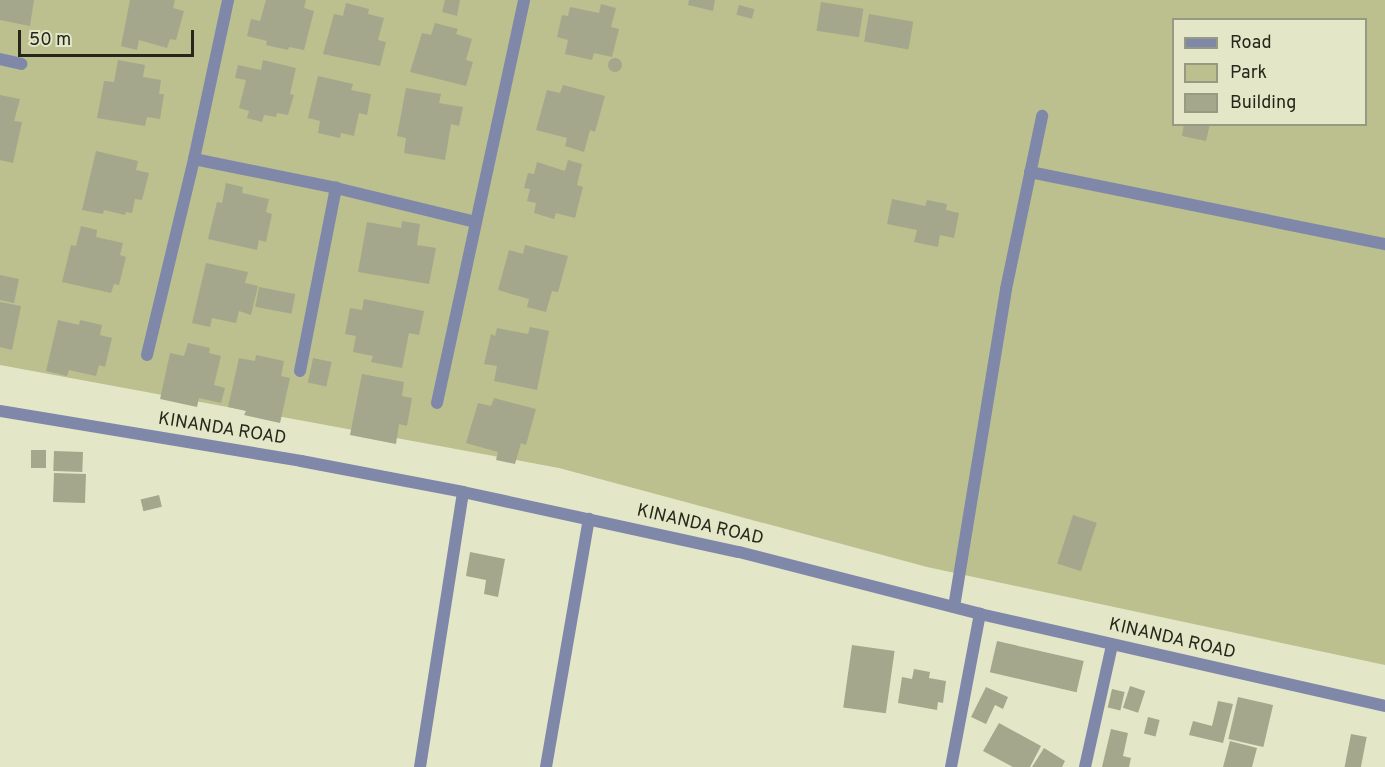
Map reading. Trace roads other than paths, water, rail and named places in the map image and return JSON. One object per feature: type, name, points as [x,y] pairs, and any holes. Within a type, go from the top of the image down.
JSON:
[{"type":"street","points":[[147,355],[194,159],[228,0]]},
{"type":"street","points":[[437,403],[524,0]]},
{"type":"street","points":[[0,59],[21,64]]},
{"type":"street","points":[[954,607],[1006,289],[1042,116]]},
{"type":"street","points":[[194,159],[336,188],[475,222]]},
{"type":"street","points":[[1030,172],[1385,244]]},
{"type":"street","points":[[300,371],[336,188]]},
{"type":"street","name":"KINANDA ROAD","points":[[0,411],[301,461],[463,492],[739,552],[980,614],[1385,706]]},
{"type":"street","points":[[420,767],[463,492]]},
{"type":"street","points":[[546,767],[589,519]]},
{"type":"street","points":[[951,767],[980,614]]},
{"type":"street","points":[[1085,767],[1112,645]]}]
